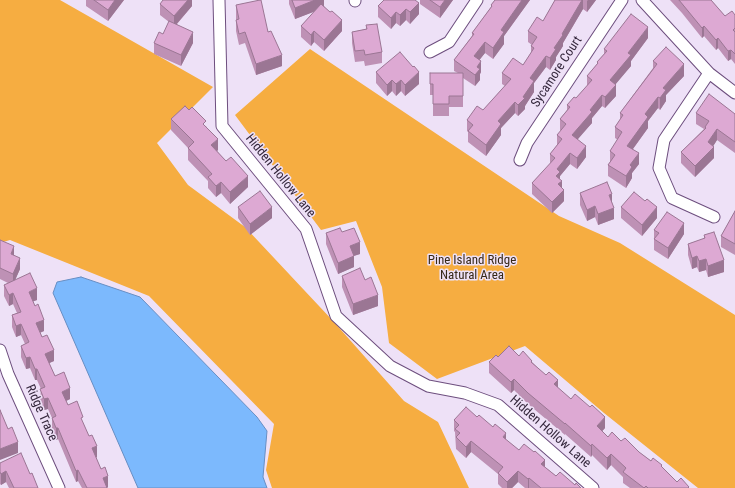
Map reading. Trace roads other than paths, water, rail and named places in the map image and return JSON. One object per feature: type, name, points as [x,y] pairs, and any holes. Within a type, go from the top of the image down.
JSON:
[{"type":"street","name":"Hidden Hollow Lane","points":[[220,0],[222,126],[306,230],[336,316],[390,366],[428,386],[465,393],[498,405],[593,488]]},
{"type":"street","points":[[430,52],[449,42],[477,0]]},
{"type":"street","name":"Sycamore Court","points":[[520,160],[527,143],[622,0]]},
{"type":"street","points":[[642,0],[709,73],[735,93]]},
{"type":"street","points":[[709,73],[664,140],[659,168],[672,198],[714,217]]},
{"type":"street","name":"Ridge Trace","points":[[0,350],[8,374],[59,488]]},
{"type":"water","points":[[81,277],[140,297],[257,417],[267,431],[263,477],[267,488],[138,488],[53,293],[57,282]]},
{"type":"park label","name":"Pine Island Ridge Natural Area","points":[[472,268]]}]
